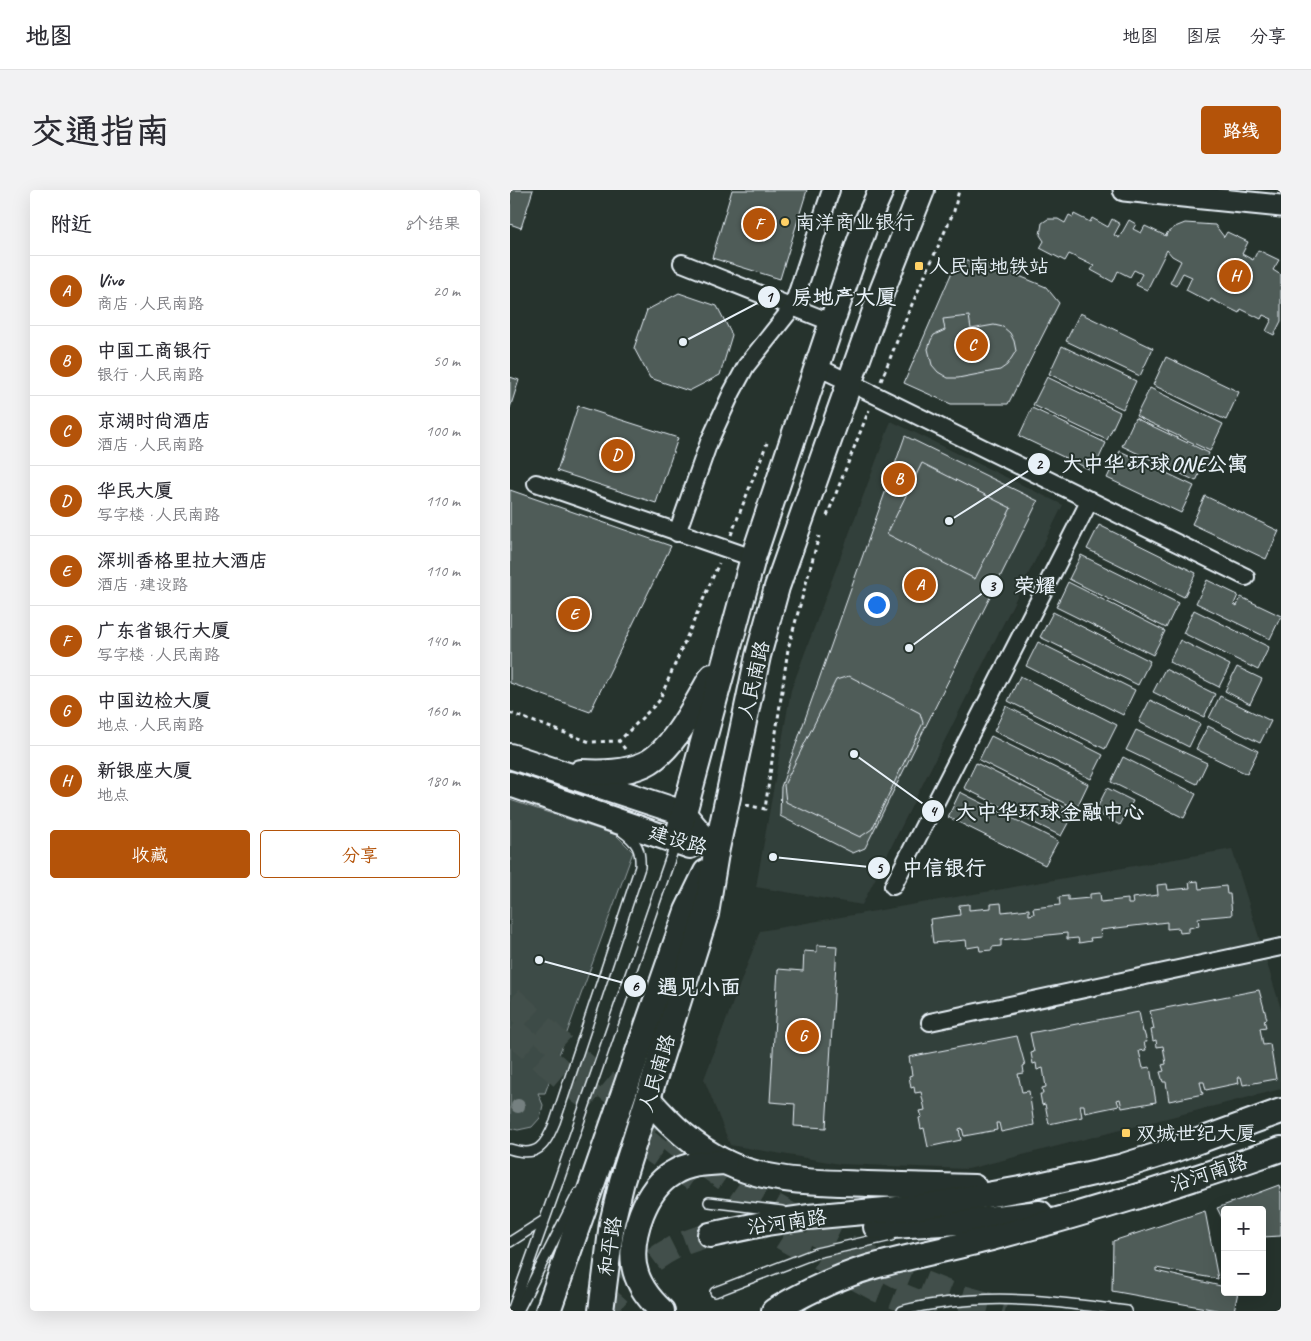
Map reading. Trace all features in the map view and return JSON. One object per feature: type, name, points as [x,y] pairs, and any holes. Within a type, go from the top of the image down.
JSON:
[{"type":"main road","name":"人民南路","points":[[676,842],[753,558],[862,234],[881,190]]},
{"type":"main road","name":"人民南路","points":[[622,1181],[706,914],[716,853],[758,656],[777,586],[896,252],[922,190]]},
{"type":"main road","points":[[554,770],[609,773],[646,764],[660,753],[675,736],[727,651]]},
{"type":"main road","name":"建设路","points":[[510,756],[683,813],[716,853]]},
{"type":"main road","name":"建设路","points":[[510,784],[676,842],[716,853]]},
{"type":"main road","points":[[548,1311],[686,910],[716,853]]},
{"type":"main road","points":[[649,1100],[685,1138],[704,1151],[745,1170],[802,1180],[1026,1188]]},
{"type":"main road","name":"沿河南路","points":[[1137,1197],[1054,1212],[959,1222],[710,1235],[767,1223],[920,1207],[1026,1188],[1120,1167],[1163,1154],[1281,1111]]},
{"type":"main road","name":"沿河南路","points":[[783,1308],[827,1284],[869,1268],[1000,1236],[1137,1197],[1281,1149]]},
{"type":"main road","points":[[662,1311],[649,1298],[639,1281],[634,1266],[637,1226],[643,1210],[661,1182],[671,1174],[685,1166],[725,1162]]},
{"type":"main road","name":"和平路","points":[[601,1311],[612,1223],[622,1181]]},
{"type":"street","points":[[677,533],[709,442],[732,392],[746,366],[792,308],[831,190]]},
{"type":"street","points":[[1124,190],[1281,206]]},
{"type":"street","points":[[682,263],[833,324]]},
{"type":"street","points":[[818,367],[1246,577]]},
{"type":"street","points":[[536,483],[753,558]]},
{"type":"street","points":[[893,886],[1090,500]]},
{"type":"street","points":[[930,1022],[1281,947]]},
{"type":"lane","points":[[510,791],[621,831],[632,838],[638,846],[641,857],[640,867],[550,1135],[543,1146],[535,1152],[524,1153],[510,1149]]},
{"type":"lane","points":[[512,1311],[676,842]]},
{"type":"lane","points":[[518,1311],[610,1130]]},
{"type":"lane","points":[[709,1202],[760,1209],[830,1215]]},
{"type":"lane","points":[[510,1242],[543,1221]]},
{"type":"lane","points":[[715,1292],[816,1253],[959,1222]]},
{"type":"lane","points":[[902,1311],[918,1306],[983,1298],[1037,1299],[1126,1311]]},
{"type":"path","points":[[825,520],[909,311],[954,211],[959,190]]},
{"type":"path","points":[[510,713],[590,742],[619,741],[659,701],[725,549],[771,434]]},
{"type":"path","points":[[727,800],[765,809],[788,649],[821,529]]},
{"type":"path","points":[[619,741],[638,766]]},
{"type":"shaded area","points":[[891,421],[1063,505],[862,905],[756,887],[791,690]]},
{"type":"shaded area","points":[[510,800],[616,835],[633,852],[545,1093],[538,1093],[543,1105],[540,1118],[532,1127],[518,1130],[510,1128]]},
{"type":"shaded area","name":"双城世纪大厦","points":[[1232,849],[1281,1009],[1281,1089],[968,1169],[840,1164],[730,1145],[704,1079],[760,931]]},
{"type":"building","points":[[510,190],[533,190],[521,228],[510,224]]},
{"type":"building","points":[[732,190],[807,190],[780,279],[712,258]]},
{"type":"building","points":[[1074,214],[1090,222],[1092,218],[1108,227],[1112,219],[1120,224],[1114,235],[1119,238],[1129,220],[1136,224],[1133,229],[1141,233],[1145,226],[1166,236],[1175,227],[1185,223],[1215,225],[1224,237],[1227,232],[1248,242],[1242,254],[1253,260],[1258,250],[1279,260],[1273,270],[1281,275],[1281,321],[1274,335],[1266,331],[1272,319],[1263,315],[1261,319],[1241,309],[1239,313],[1211,299],[1209,302],[1186,290],[1192,277],[1183,273],[1176,286],[1170,283],[1181,261],[1172,256],[1167,250],[1147,290],[1136,285],[1142,274],[1134,270],[1130,277],[1118,271],[1113,282],[1091,270],[1094,266],[1069,254],[1065,261],[1040,248],[1044,241],[1040,235],[1042,223],[1048,219],[1058,219],[1065,223],[1069,215],[1073,217]]},
{"type":"building","points":[[958,258],[1000,268],[1046,287],[1059,303],[1008,404],[951,404],[904,383]]},
{"type":"building","points":[[679,293],[717,306],[732,335],[720,375],[689,391],[650,378],[634,348],[647,310]]},
{"type":"building","points":[[1080,313],[1153,348],[1140,376],[1066,341]]},
{"type":"building","points":[[969,316],[971,329],[994,325],[1003,327],[1010,333],[1016,351],[1007,365],[1000,370],[958,378],[948,378],[938,372],[932,365],[928,349],[931,340],[934,335],[945,330],[943,319]]},
{"type":"building","points":[[1062,346],[1136,381],[1123,409],[1049,374]]},
{"type":"building","points":[[1166,357],[1239,392],[1226,420],[1153,385]]},
{"type":"building","points":[[510,377],[519,380],[510,408]]},
{"type":"building","points":[[1047,377],[1120,412],[1107,440],[1033,405]]},
{"type":"building","points":[[1150,388],[1223,424],[1210,451],[1136,416]]},
{"type":"building","points":[[578,406],[678,438],[656,503],[557,471]]},
{"type":"building","points":[[1032,408],[1106,443],[1093,471],[1019,436]]},
{"type":"building","points":[[1135,418],[1209,453],[1196,481],[1122,446]]},
{"type":"building","points":[[905,436],[1038,501],[865,848],[853,853],[780,816],[781,787]]},
{"type":"building","points":[[1120,451],[1194,486],[1181,513],[1107,478]]},
{"type":"building","points":[[922,463],[1011,508],[975,579],[887,534]]},
{"type":"building","points":[[510,490],[671,546],[590,712],[510,683]]},
{"type":"building","points":[[1205,496],[1279,531],[1266,559],[1192,524]]},
{"type":"building","points":[[1099,525],[1196,573],[1184,597],[1087,549]]},
{"type":"building","points":[[1081,555],[1178,603],[1166,628],[1069,579]]},
{"type":"building","points":[[1207,580],[1238,595],[1234,604],[1237,606],[1241,597],[1281,616],[1270,639],[1196,603]]},
{"type":"building","points":[[1068,582],[1165,631],[1153,655],[1056,607]]},
{"type":"building","points":[[1194,610],[1269,647],[1258,670],[1183,633]]},
{"type":"building","points":[[1053,612],[1150,661],[1138,685],[1040,637]]},
{"type":"building","points":[[1180,640],[1230,665],[1219,687],[1169,662]]},
{"type":"building","points":[[1038,642],[1135,690],[1123,715],[1026,666]]},
{"type":"building","points":[[1237,667],[1262,679],[1250,704],[1225,691]]},
{"type":"building","points":[[1165,669],[1215,694],[1204,717],[1153,692]]},
{"type":"building","points":[[849,676],[920,713],[923,723],[872,829],[860,837],[786,802],[784,785],[836,680]]},
{"type":"building","points":[[1020,676],[1117,725],[1105,749],[1008,701]]},
{"type":"building","points":[[1220,696],[1271,721],[1260,743],[1209,718]]},
{"type":"building","points":[[1150,700],[1200,724],[1189,747],[1139,722]]},
{"type":"building","points":[[1006,706],[1103,755],[1091,779],[994,731]]},
{"type":"building","points":[[1208,726],[1258,751],[1247,774],[1196,749]]},
{"type":"building","points":[[1136,730],[1207,763],[1197,784],[1126,750]]},
{"type":"building","points":[[991,736],[1088,784],[1076,809],[979,760]]},
{"type":"building","points":[[1123,757],[1196,794],[1184,818],[1111,782]]},
{"type":"building","points":[[976,763],[1074,812],[1061,836],[964,788]]},
{"type":"building","points":[[1107,788],[1133,801],[1120,825],[1095,812]]},
{"type":"building","points":[[960,792],[1058,841],[1045,865],[948,817]]},
{"type":"building","points":[[1198,881],[1199,889],[1226,886],[1227,894],[1230,894],[1232,915],[1198,918],[1199,926],[1189,928],[1189,932],[1180,933],[1179,928],[1167,929],[1167,922],[1100,930],[1101,937],[1090,938],[1091,941],[1079,943],[1078,938],[1067,939],[1067,933],[1001,940],[1001,946],[992,947],[992,950],[980,951],[979,946],[967,948],[966,940],[933,943],[930,919],[960,915],[959,905],[969,904],[969,910],[991,908],[991,904],[1001,903],[1002,912],[1029,909],[1029,915],[1034,914],[1033,908],[1060,905],[1059,897],[1068,896],[1068,900],[1090,898],[1090,894],[1100,893],[1101,902],[1128,899],[1128,904],[1133,904],[1132,898],[1158,895],[1157,885],[1167,884],[1168,890],[1190,888],[1189,882]]},
{"type":"building","points":[[817,945],[837,946],[826,1128],[794,1126],[795,1104],[770,1102],[778,969],[803,971],[804,951],[817,952]]},
{"type":"building","points":[[1259,990],[1267,1019],[1264,1020],[1266,1027],[1260,1028],[1263,1045],[1270,1044],[1276,1079],[1243,1085],[1241,1077],[1238,1077],[1239,1083],[1206,1090],[1204,1082],[1200,1082],[1203,1094],[1169,1101],[1166,1082],[1163,1082],[1160,1072],[1164,1071],[1162,1065],[1166,1064],[1163,1046],[1157,1047],[1156,1040],[1153,1041],[1151,1030],[1154,1029],[1150,1011]]},
{"type":"building","points":[[1139,1012],[1147,1042],[1144,1042],[1146,1050],[1139,1051],[1143,1068],[1150,1067],[1156,1102],[1122,1108],[1120,1099],[1117,1100],[1119,1106],[1085,1113],[1084,1105],[1080,1105],[1082,1117],[1049,1124],[1045,1104],[1042,1105],[1040,1094],[1043,1094],[1042,1088],[1046,1087],[1043,1068],[1037,1070],[1036,1063],[1033,1064],[1031,1053],[1034,1052],[1030,1033]]},
{"type":"building","points":[[1017,1036],[1025,1065],[1023,1066],[1024,1073],[1018,1074],[1022,1092],[1029,1091],[1034,1125],[1001,1132],[999,1123],[996,1123],[997,1130],[964,1136],[962,1128],[959,1129],[961,1140],[928,1147],[924,1128],[921,1129],[919,1118],[922,1117],[920,1111],[925,1110],[921,1092],[915,1093],[914,1087],[911,1088],[909,1076],[912,1075],[909,1057]]},
{"type":"building","points":[[1279,1185],[1281,1193],[1281,1236],[1266,1237],[1266,1206],[1222,1206]]},
{"type":"building","points":[[1221,1207],[1221,1216],[1217,1208]]},
{"type":"building","points":[[1205,1211],[1218,1279],[1156,1268],[1156,1271],[1221,1286],[1221,1296],[1237,1296],[1234,1311],[1222,1311],[1112,1291],[1113,1241]]},
{"type":"tunnel","points":[[510,1000],[571,1056],[678,1144],[743,1189],[821,1235],[906,1278],[948,1295],[1005,1311]]},
{"type":"tunnel","points":[[510,1029],[574,1085],[653,1149],[695,1178]]},
{"type":"tunnel","points":[[748,1213],[790,1240],[878,1288],[936,1311]]},
{"type":"tunnel","points":[[603,1311],[639,1272],[661,1255],[684,1243],[710,1235]]},
{"type":"place","name":"南洋商业银行","points":[[785,222]]},
{"type":"place","name":"广东省银行大厦","points":[[759,224]]},
{"type":"place","name":"人民南地铁站","points":[[919,266]]},
{"type":"place","name":"新银座大厦","points":[[1235,276]]},
{"type":"place","name":"房地产大厦","points":[[683,342]]},
{"type":"place","name":"京湖时尚酒店","points":[[972,345]]},
{"type":"place","name":"华民大厦","points":[[617,455]]},
{"type":"place","name":"中国工商银行","points":[[899,479]]},
{"type":"place","name":"大中华•环球ONE公寓","points":[[949,521]]},
{"type":"place","name":"Vivo","points":[[920,585]]},
{"type":"place","name":"深圳香格里拉大酒店","points":[[574,614]]},
{"type":"place","name":"荣耀","points":[[909,648]]},
{"type":"place","name":"大中华环球金融中心","points":[[854,754]]},
{"type":"place","name":"中信银行","points":[[773,857]]},
{"type":"place","name":"遇见小面","points":[[539,960]]},
{"type":"place","name":"中国边检大厦","points":[[803,1036]]},
{"type":"place","name":"双城世纪大厦","points":[[1126,1133]]}]
